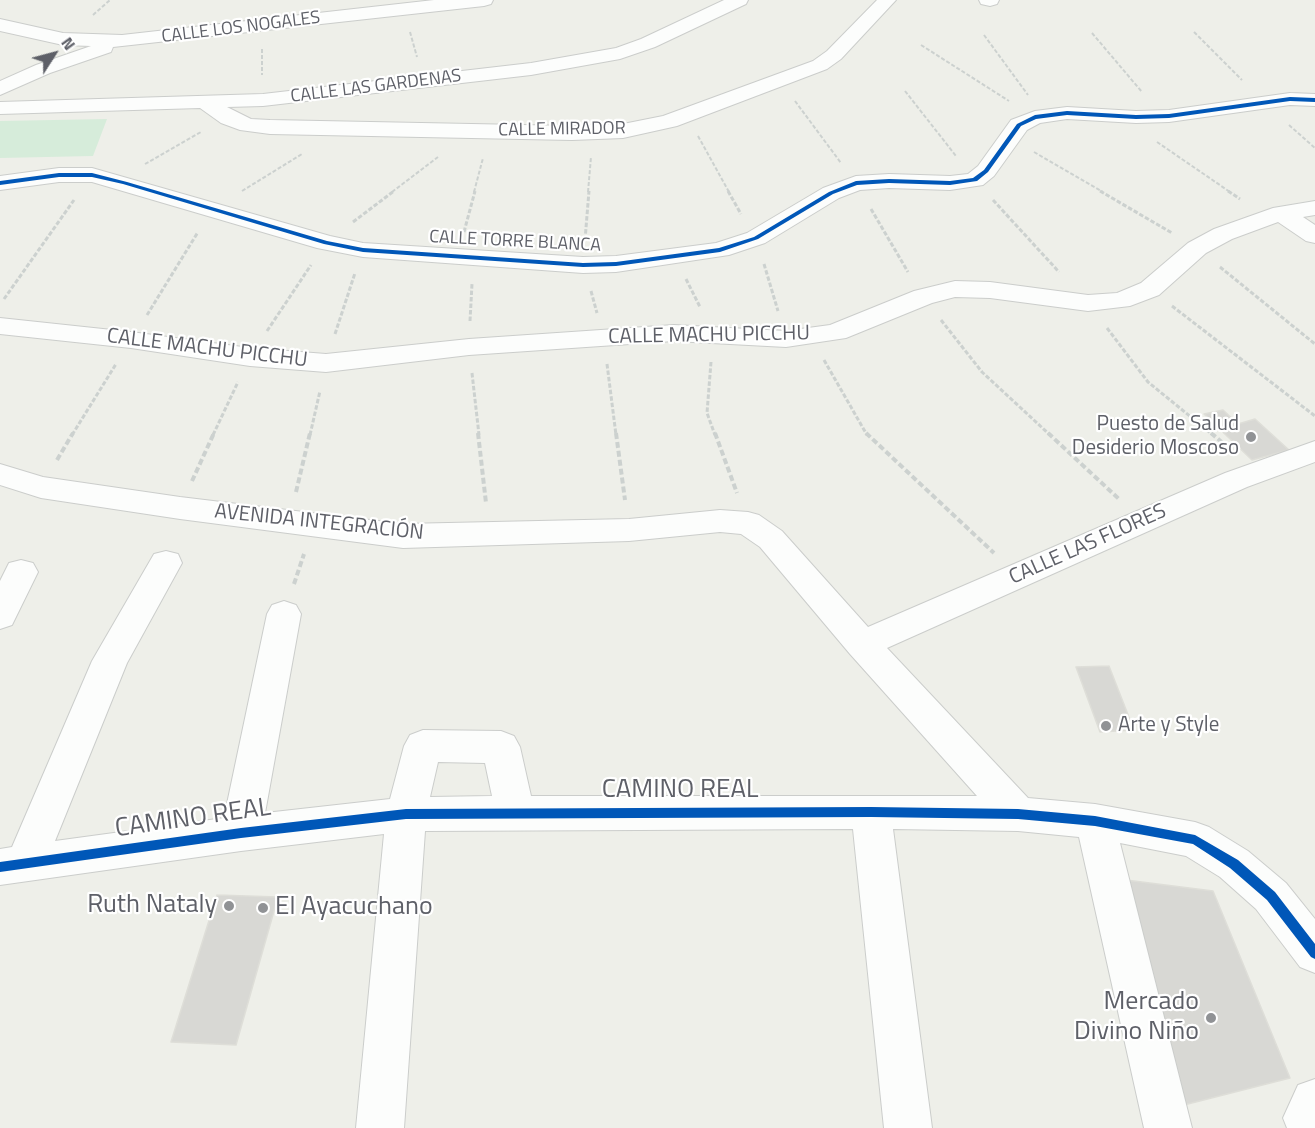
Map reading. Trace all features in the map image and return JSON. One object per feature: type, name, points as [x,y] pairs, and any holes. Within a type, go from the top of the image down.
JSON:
[{"type":"street","name":"CALLE LOS NOGALES","points":[[0,25],[63,39],[122,41],[484,0]]},
{"type":"street","name":"CALLE LAS GARDENAS","points":[[0,108],[263,100],[531,69],[620,53],[648,43],[739,0]]},
{"type":"street","name":"CALLE MIRADOR","points":[[206,103],[233,120],[248,125],[592,133],[623,131],[669,121],[820,65],[834,55],[887,0]]},
{"type":"street","points":[[0,89],[43,69],[122,41]]},
{"type":"street","points":[[1040,117],[1067,113],[1119,116],[1162,115],[1290,99],[1315,100]]},
{"type":"street","name":"CALLE TORRE BLANCA","points":[[0,183],[59,175],[92,176],[326,243],[363,250],[465,255],[584,265],[616,264],[720,250],[756,238],[831,193],[856,183],[889,181],[950,183],[975,180],[986,171],[1019,125],[1040,117]]},
{"type":"street","name":"CALLE MACHU PICCHU","points":[[0,326],[131,340],[250,357],[326,363],[469,347],[674,333],[786,339],[836,332],[923,297],[955,289],[990,290],[1088,303],[1121,300],[1150,289],[1197,248],[1223,234],[1275,215],[1315,208]]},
{"type":"street","points":[[1275,215],[1315,236]]},
{"type":"street","name":"CALLE LAS FLORES","points":[[862,645],[1258,471],[1315,451]]},
{"type":"street","name":"AVENIDA INTEGRACIÓN","points":[[0,474],[41,487],[403,536],[628,530],[720,521],[748,523]]},
{"type":"street","points":[[748,523],[771,538],[862,645],[1018,814]]},
{"type":"street","points":[[13,866],[110,661],[166,563]]},
{"type":"street","points":[[0,616],[21,572]]},
{"type":"street","points":[[241,832],[284,614]]},
{"type":"street","points":[[380,1128],[406,814],[423,746],[501,747],[515,813]]},
{"type":"street","points":[[871,812],[908,1128]]},
{"type":"street","name":"CAMINO REAL","points":[[13,866],[241,832],[406,814],[871,812],[1018,814],[1095,821],[1195,840],[1234,864],[1271,896],[1315,953]]},
{"type":"street","points":[[1095,821],[1168,1128]]},
{"type":"street","points":[[1311,1128],[1307,1118],[1315,1102]]},
{"type":"path","points":[[404,9],[424,81]]},
{"type":"path","points":[[1194,32],[1264,102]]},
{"type":"path","points":[[1092,33],[1162,115]]},
{"type":"path","points":[[984,35],[1040,117]]},
{"type":"path","points":[[921,45],[1040,117]]},
{"type":"path","points":[[1119,116],[1275,215]]},
{"type":"path","points":[[116,181],[202,131],[233,120]]},
{"type":"path","points":[[41,487],[213,209],[343,128]]},
{"type":"path","points":[[326,243],[481,131]]},
{"type":"path","points":[[481,131],[465,255],[469,347],[489,533]]},
{"type":"path","points":[[0,304],[92,176]]},
{"type":"path","points":[[675,256],[713,334],[707,413],[748,523]]},
{"type":"path","points":[[1150,289],[1315,416]]},
{"type":"path","points":[[923,297],[982,372],[1143,521]]},
{"type":"path","points":[[1088,303],[1148,382],[1258,471]]},
{"type":"path","points":[[811,336],[868,437],[1019,576]]},
{"type":"path","points":[[284,614],[314,525]]},
{"type":"green space","points":[[107,119],[93,156],[0,158],[0,121]]},
{"type":"building","name":"Puesto de Salud Desiderio Moscoso","points":[[1223,410],[1238,424],[1255,419],[1289,450],[1252,460],[1204,414]]},
{"type":"building","points":[[1109,666],[1134,730],[1100,732],[1076,667]]},
{"type":"building","name":"Mercado Divino Niño","points":[[1126,880],[1213,891],[1290,1078],[1180,1106]]},
{"type":"building","points":[[217,895],[278,897],[236,1045],[171,1042]]},
{"type":"cycle path","points":[[0,183],[59,175],[92,175],[326,243],[363,250],[583,265],[616,264],[720,250],[756,238],[831,193],[856,183],[889,181],[950,183],[975,180],[986,171],[1019,125],[1035,117],[1067,113],[1136,117],[1169,116],[1290,99],[1315,100]]},
{"type":"cycle path","points":[[0,867],[241,833],[406,814],[871,812],[1018,814],[1095,821],[1195,840],[1234,864],[1271,896],[1315,953]]},
{"type":"place","name":"Puesto de Salud Desiderio Moscoso","points":[[1251,437]]},
{"type":"place","name":"Arte y Style","points":[[1106,726]]},
{"type":"place","name":"Ruth Nataly","points":[[229,906]]},
{"type":"place","name":"El Ayacuchano","points":[[263,908]]},
{"type":"place","name":"Mercado Divino Niño","points":[[1211,1018]]}]
